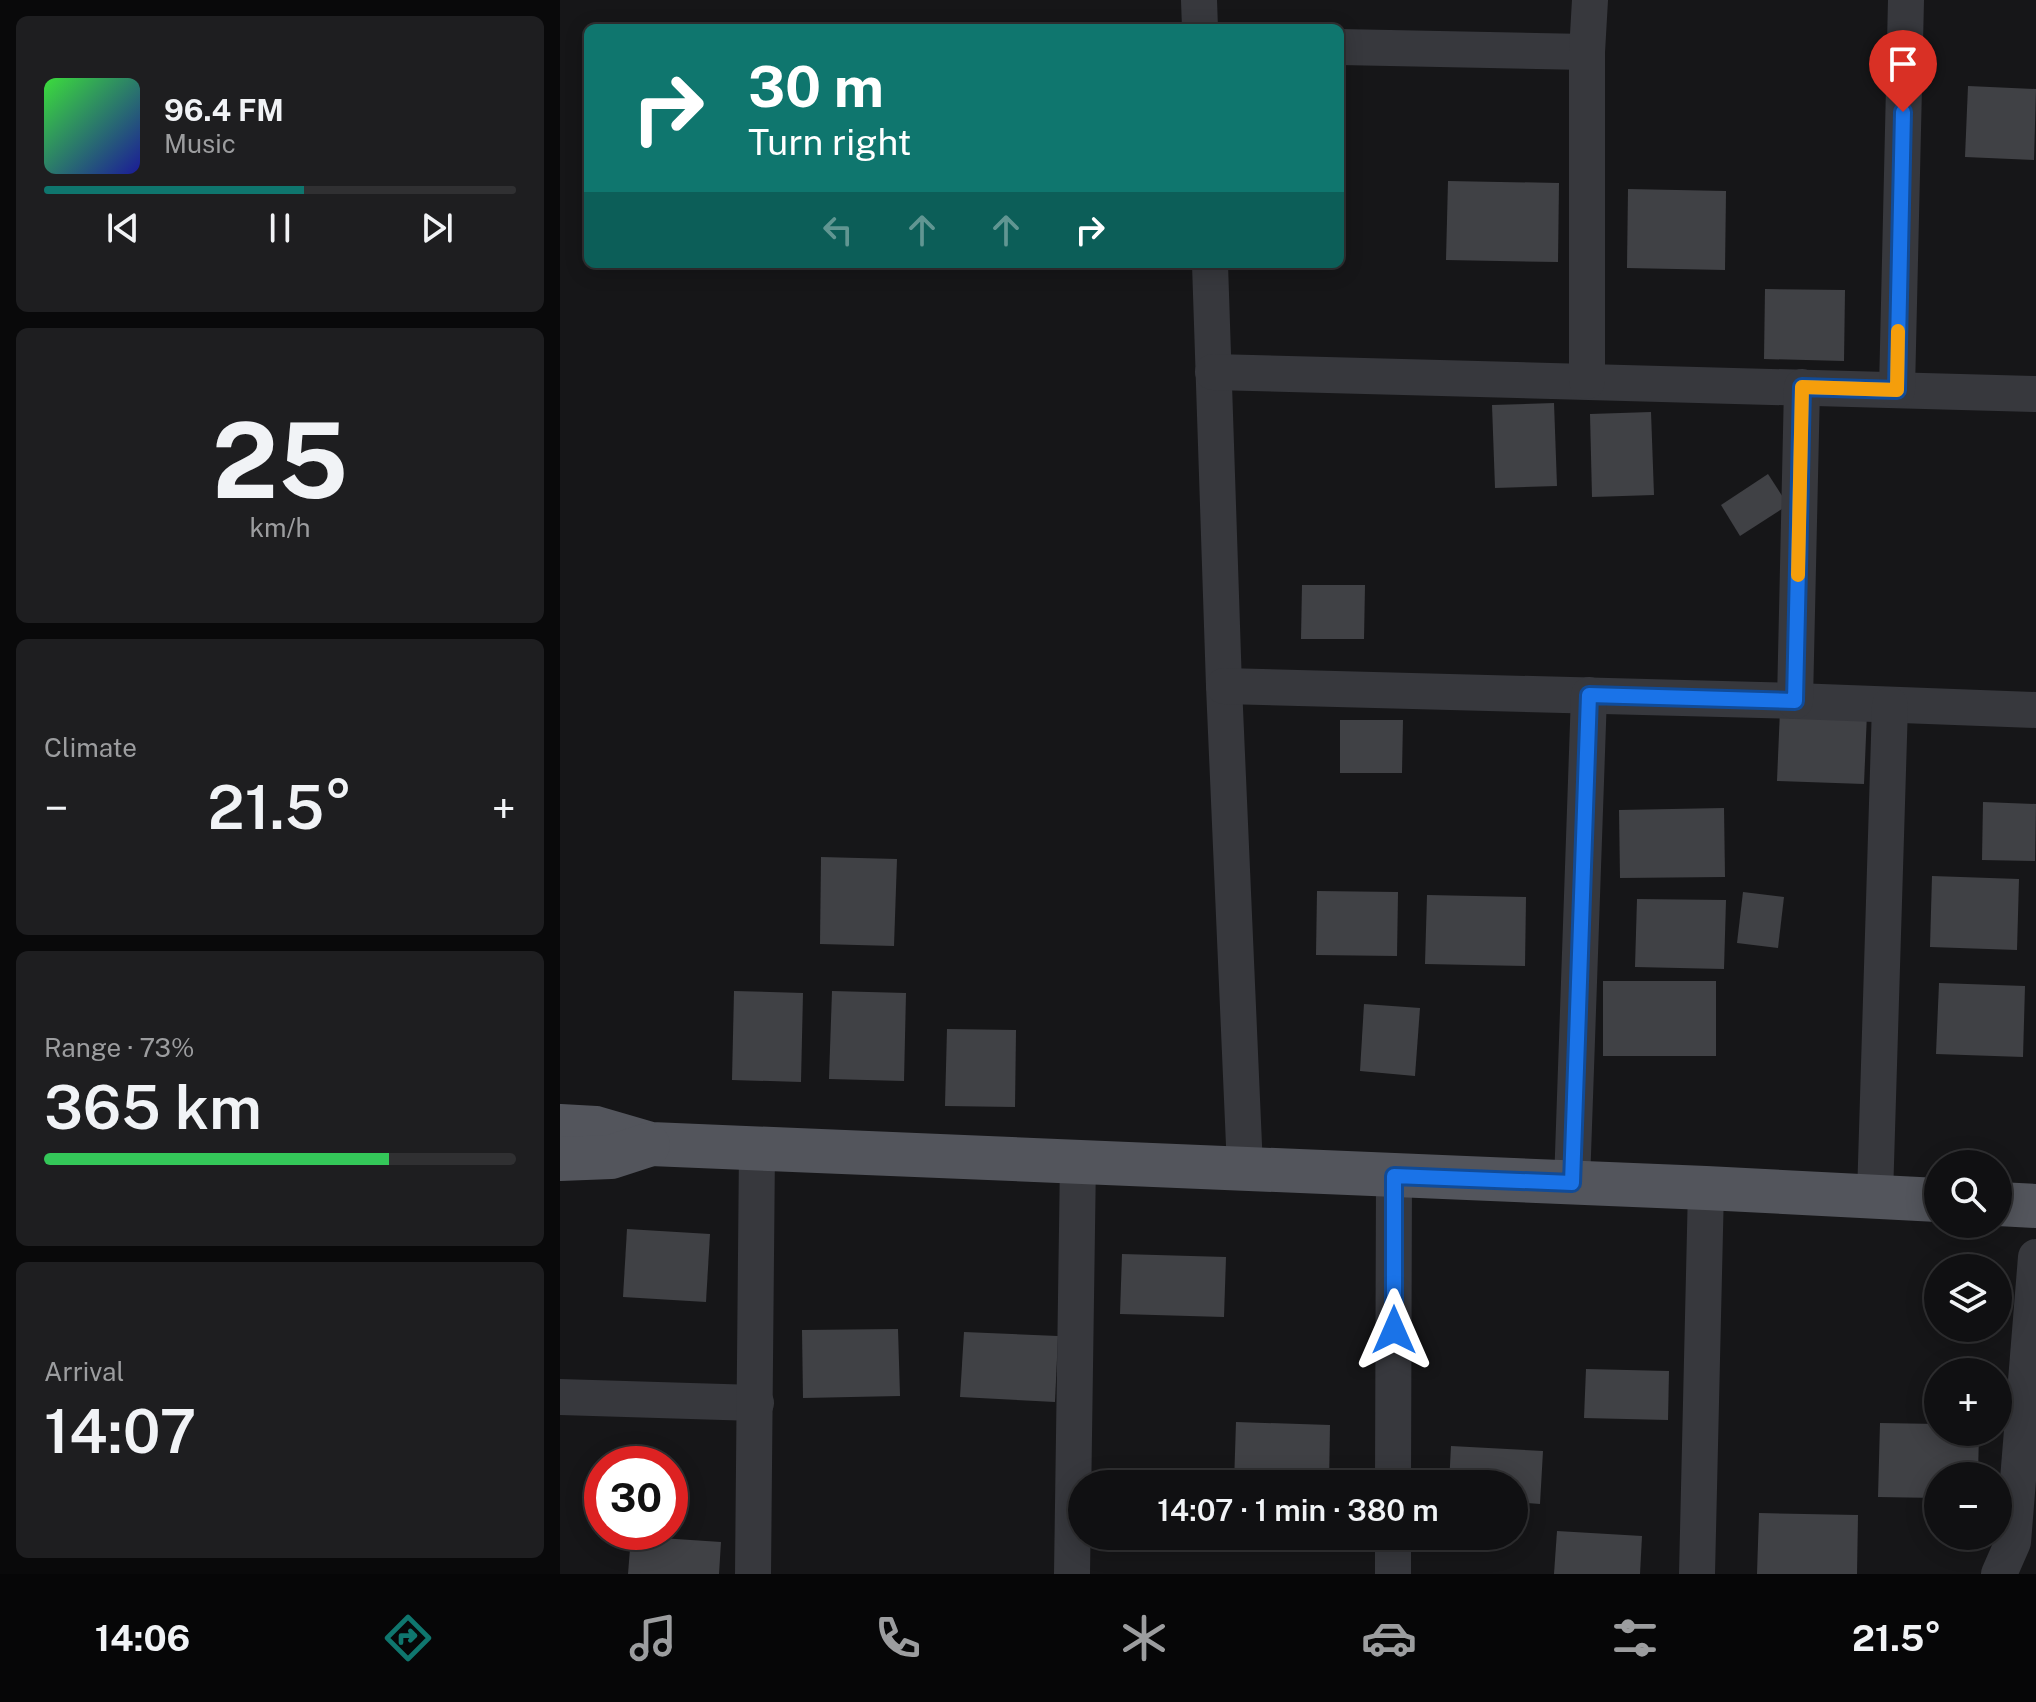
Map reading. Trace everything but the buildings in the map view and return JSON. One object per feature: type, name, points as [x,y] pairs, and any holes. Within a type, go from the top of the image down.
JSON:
[{"type":"main road","points":[[560,1126],[596,1128],[651,1144],[1078,1160],[1924,1199]]},
{"type":"main road","points":[[560,1159],[611,1157],[651,1144]]},
{"type":"main road","points":[[2012,1205],[2036,1206]]},
{"type":"street","points":[[1199,0],[1200,24]]},
{"type":"street","points":[[1587,381],[1587,52],[1590,0]]},
{"type":"street","points":[[1897,390],[1906,0]]},
{"type":"street","points":[[1344,47],[1587,52]]},
{"type":"street","points":[[1210,268],[1245,1168]]},
{"type":"street","points":[[1213,372],[2036,394]]},
{"type":"street","points":[[1795,701],[1802,387]]},
{"type":"street","points":[[1224,686],[2036,710]]},
{"type":"street","points":[[1572,1183],[1589,695]]},
{"type":"street","points":[[1875,1196],[1890,705]]},
{"type":"street","points":[[753,1574],[757,1149]]},
{"type":"street","points":[[1072,1574],[1078,1160]]},
{"type":"street","points":[[1393,1470],[1394,1176]]},
{"type":"street","points":[[1697,1574],[1706,1188]]},
{"type":"street","points":[[1999,1574],[2013,1542],[2036,1257]]},
{"type":"street","points":[[560,1397],[756,1403]]},
{"type":"street","points":[[1393,1550],[1393,1574]]},
{"type":"slow traffic","points":[[1798,575],[1802,387],[1897,390],[1898,331]]},
{"type":"route","points":[[1394,1330],[1394,1176],[1572,1183],[1589,695],[1795,701],[1802,387],[1897,390],[1903,112]]}]
